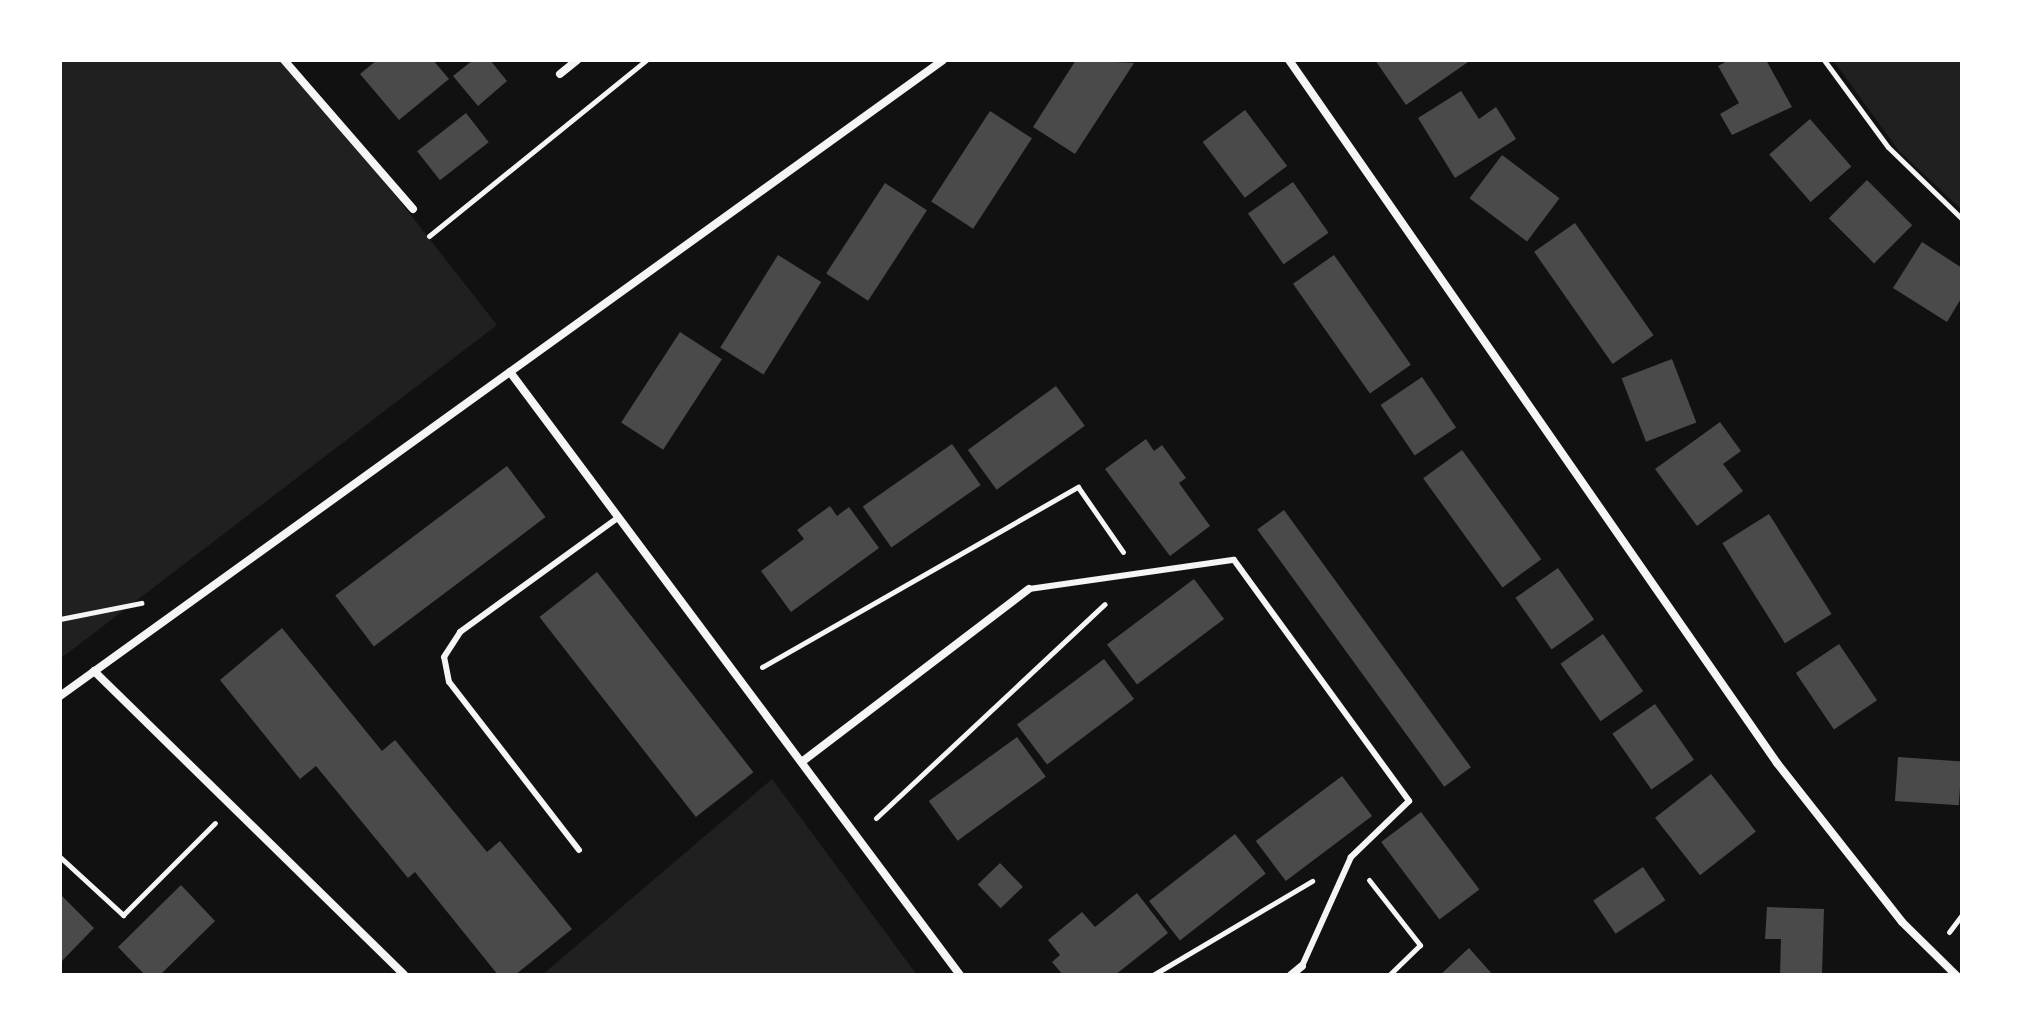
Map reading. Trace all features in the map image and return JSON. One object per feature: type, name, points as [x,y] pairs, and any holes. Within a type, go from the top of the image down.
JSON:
[{"type":"street","points":[[284,60],[413,209]]},
{"type":"street","points":[[560,74],[577,60]]},
{"type":"street","points":[[60,696],[943,60]]},
{"type":"street","points":[[1289,60],[1777,763],[1902,922],[1956,975]]},
{"type":"street","points":[[510,372],[960,975]]},
{"type":"street","points":[[803,761],[1029,589]]},
{"type":"street","points":[[94,671],[404,975]]},
{"type":"street","points":[[1291,975],[1302,966]]},
{"type":"lane","points":[[579,850],[449,682],[444,657],[460,632],[619,516]]},
{"type":"lane","points":[[1029,589],[1234,560],[1409,801],[1351,857],[1302,966]]},
{"type":"path","points":[[429,236],[646,60]]},
{"type":"path","points":[[1824,60],[1888,147],[1962,219]]},
{"type":"path","points":[[60,619],[145,603]]},
{"type":"path","points":[[60,857],[123,915],[232,807]]},
{"type":"shaded area","points":[[60,60],[289,60],[497,325],[60,659]]},
{"type":"shaded area","points":[[1833,60],[1962,60],[1962,210],[1899,151]]},
{"type":"shaded area","points":[[772,779],[917,975],[542,975]]},
{"type":"building","points":[[377,60],[433,60],[449,79],[399,120],[360,74]]},
{"type":"building","points":[[473,60],[490,60],[507,81],[478,106],[453,76]]},
{"type":"building","points":[[1076,60],[1134,63],[1075,154],[1033,127]]},
{"type":"building","points":[[1375,60],[1471,60],[1406,105]]},
{"type":"building","points":[[1729,60],[1766,60],[1792,107],[1732,135],[1720,114],[1739,103],[1718,66]]},
{"type":"building","points":[[1461,91],[1479,119],[1496,107],[1516,139],[1455,178],[1418,118]]},
{"type":"building","points":[[1245,110],[1287,166],[1245,198],[1203,142]]},
{"type":"building","points":[[990,111],[1032,138],[973,229],[931,202]]},
{"type":"building","points":[[466,113],[489,142],[440,180],[417,151]]},
{"type":"building","points":[[1810,119],[1851,167],[1811,202],[1769,154]]},
{"type":"building","points":[[1502,155],[1560,198],[1527,241],[1470,198]]},
{"type":"building","points":[[1867,180],[1912,225],[1874,263],[1829,218]]},
{"type":"building","points":[[1293,182],[1329,233],[1284,264],[1248,214]]},
{"type":"building","points":[[885,183],[927,210],[868,301],[826,274]]},
{"type":"building","points":[[1575,223],[1654,335],[1613,364],[1534,252]]},
{"type":"building","points":[[1922,242],[1962,268],[1962,297],[1947,322],[1893,288]]},
{"type":"building","points":[[778,255],[821,282],[763,374],[720,347]]},
{"type":"building","points":[[1334,255],[1411,365],[1370,393],[1293,284]]},
{"type":"building","points":[[680,332],[722,359],[663,450],[621,423]]},
{"type":"building","points":[[1672,359],[1696,422],[1646,442],[1622,378]]},
{"type":"building","points":[[1422,377],[1456,428],[1415,456],[1381,405]]},
{"type":"building","points":[[1056,386],[1085,426],[997,490],[968,450]]},
{"type":"building","points":[[1720,422],[1741,451],[1723,464],[1743,491],[1697,526],[1655,469]]},
{"type":"building","points":[[1146,439],[1154,451],[1162,445],[1186,478],[1179,483],[1210,526],[1170,556],[1105,469]]},
{"type":"building","points":[[952,444],[981,485],[891,547],[863,507]]},
{"type":"building","points":[[1462,450],[1541,559],[1503,587],[1423,478]]},
{"type":"building","points":[[507,466],[546,517],[374,647],[335,595]]},
{"type":"building","points":[[830,506],[837,516],[849,507],[879,548],[791,612],[761,571],[804,539],[797,530]]},
{"type":"building","points":[[1284,510],[1471,767],[1444,787],[1257,529]]},
{"type":"building","points":[[1769,514],[1832,614],[1785,643],[1722,543]]},
{"type":"building","points":[[1558,568],[1594,620],[1552,649],[1515,598]]},
{"type":"building","points":[[597,572],[753,772],[696,817],[539,617]]},
{"type":"building","points":[[1194,579],[1224,619],[1137,685],[1107,645]]},
{"type":"building","points":[[282,628],[382,751],[395,740],[487,852],[500,841],[572,929],[515,975],[498,975],[415,872],[408,878],[316,766],[300,779],[220,680]]},
{"type":"building","points":[[1603,634],[1643,691],[1601,721],[1560,664]]},
{"type":"building","points":[[1839,644],[1877,700],[1834,729],[1796,673]]},
{"type":"building","points":[[1104,659],[1134,699],[1047,765],[1017,725]]},
{"type":"building","points":[[1655,704],[1694,760],[1651,790],[1612,734]]},
{"type":"building","points":[[1017,737],[1046,777],[958,841],[929,801]]},
{"type":"building","points":[[1898,757],[1962,761],[1959,805],[1895,801]]},
{"type":"building","points":[[1711,774],[1756,832],[1700,875],[1655,818]]},
{"type":"building","points":[[1342,776],[1372,816],[1286,881],[1256,841]]},
{"type":"building","points":[[1421,812],[1479,889],[1439,920],[1381,842]]},
{"type":"building","points":[[1235,834],[1266,873],[1180,941],[1149,901]]},
{"type":"building","points":[[1000,863],[1023,887],[1001,908],[978,885]]},
{"type":"building","points":[[1643,867],[1665,900],[1616,934],[1593,901]]},
{"type":"building","points":[[181,885],[215,921],[160,975],[145,975],[118,947]]},
{"type":"building","points":[[1137,893],[1168,933],[1115,975],[1063,975],[1052,962],[1060,955],[1048,940],[1082,912],[1095,927]]},
{"type":"building","points":[[60,894],[94,928],[60,963]]},
{"type":"building","points":[[1767,907],[1824,909],[1822,975],[1780,975],[1781,939],[1765,939]]},
{"type":"building","points":[[1469,948],[1493,975],[1440,975]]}]
